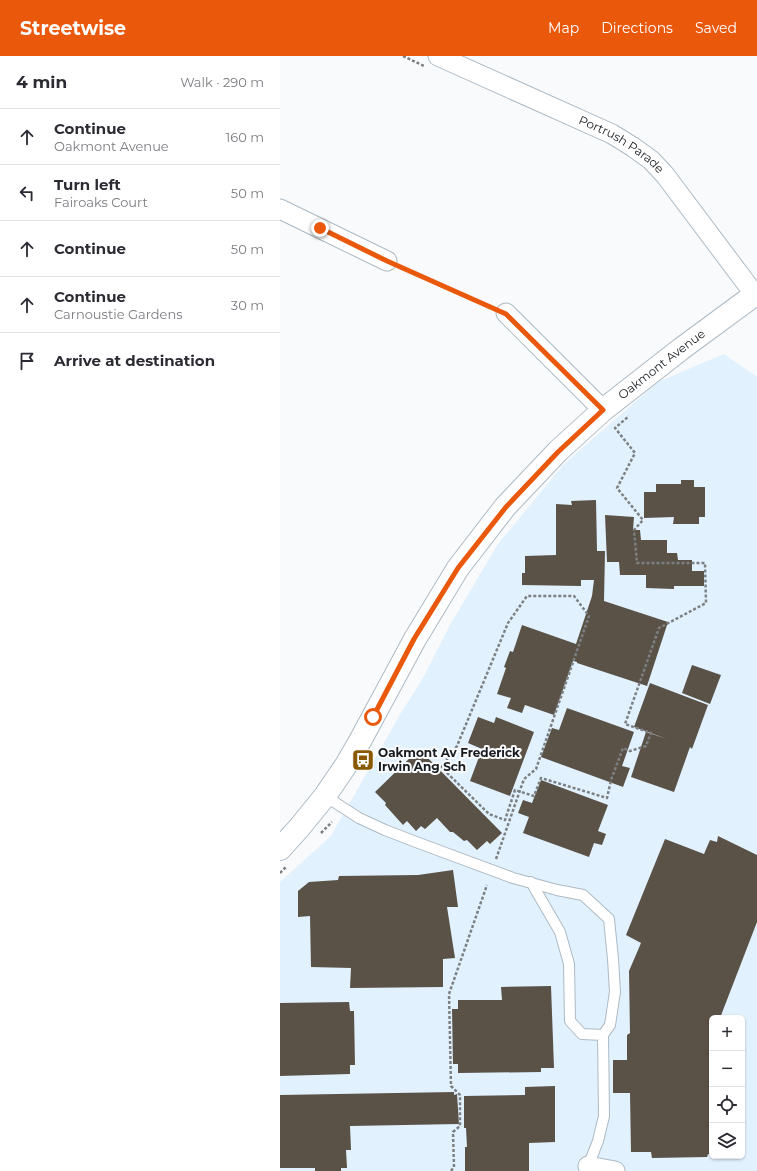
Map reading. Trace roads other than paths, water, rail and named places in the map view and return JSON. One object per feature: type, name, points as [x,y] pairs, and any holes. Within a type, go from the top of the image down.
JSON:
[{"type":"street","name":"Portrush Parade","points":[[434,62],[612,134],[645,155],[665,175],[756,294]]},
{"type":"street","points":[[280,209],[387,261]]},
{"type":"street","name":"Oakmont Avenue","points":[[280,849],[325,796],[346,765],[414,639],[458,568],[506,507],[558,452],[606,419],[681,349],[756,294]]},
{"type":"street","points":[[506,314],[606,419]]},
{"type":"street","points":[[588,1169],[615,1171]]},
{"type":"lane","points":[[325,796],[360,818],[385,830],[513,878],[557,890],[583,895],[609,919],[615,992],[610,1025],[603,1035],[604,1116],[598,1142],[588,1169]]},
{"type":"lane","points":[[531,882],[560,932],[569,964],[570,1021],[582,1034],[603,1035]]},
{"type":"place","name":"Oakmont Av Frederick Irwin Ang Sch","points":[[363,760]]}]
